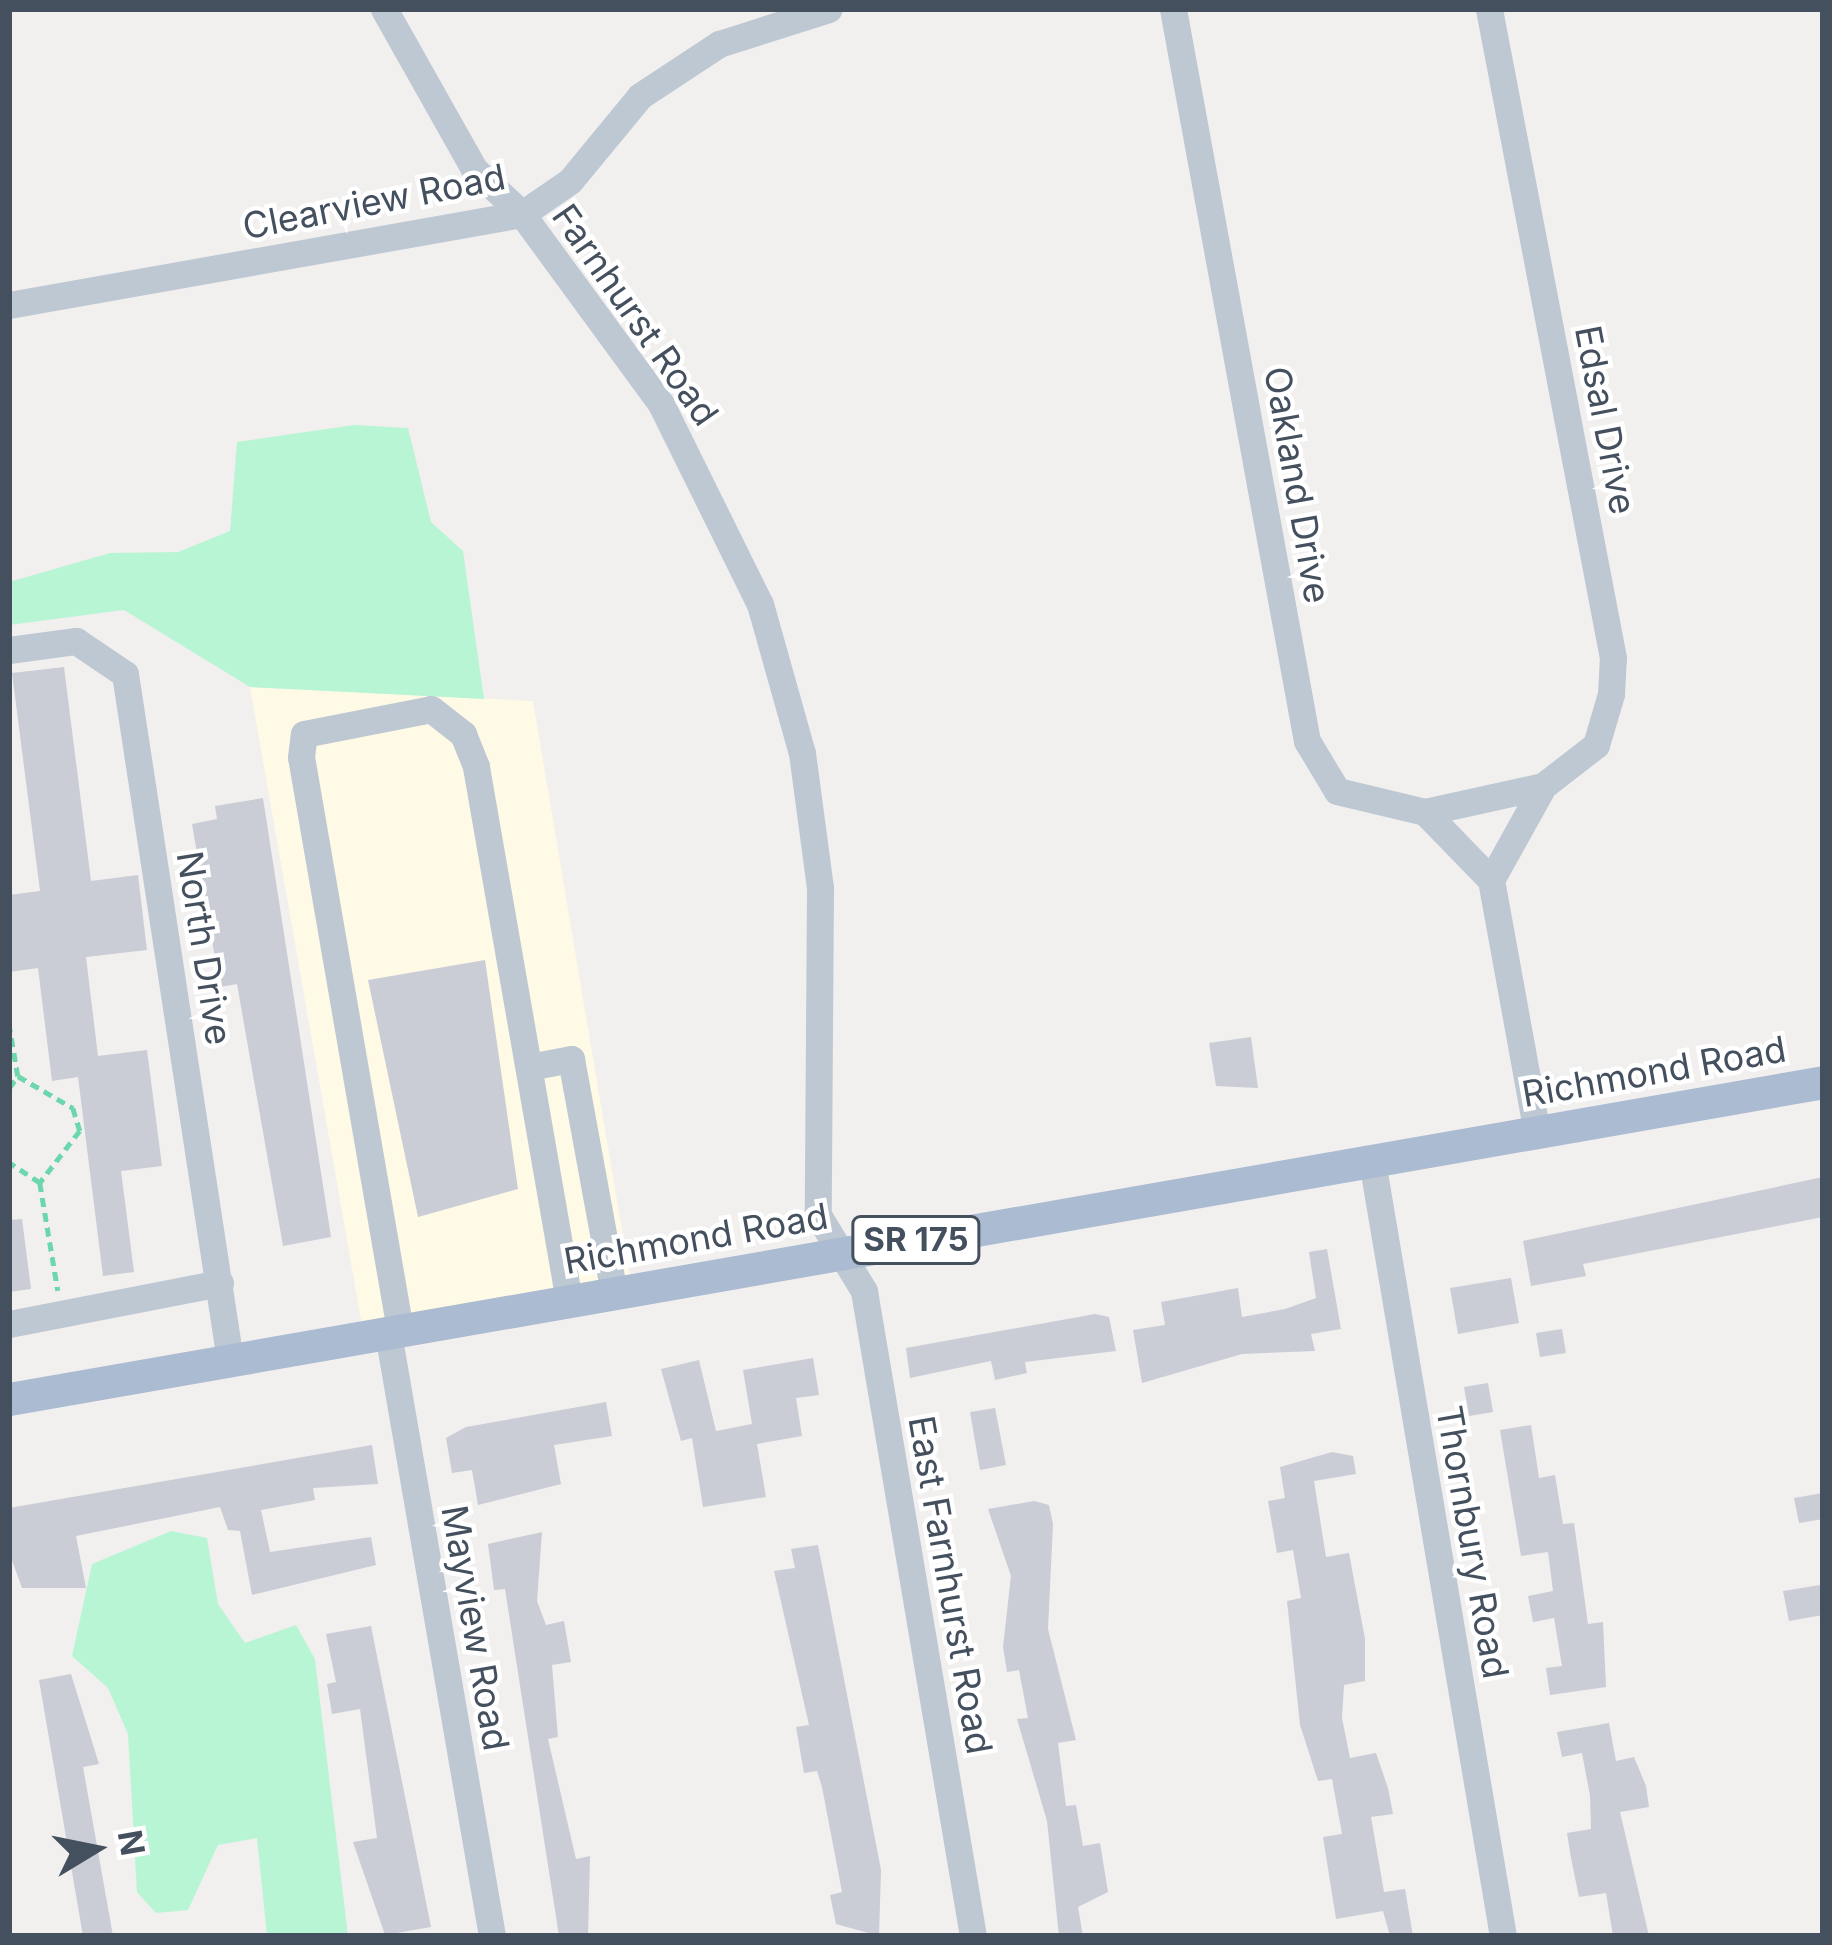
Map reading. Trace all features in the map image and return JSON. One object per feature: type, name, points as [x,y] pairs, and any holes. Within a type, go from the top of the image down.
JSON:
[{"type":"main road","name":"Richmond Road","points":[[9,1399],[1823,1082]]},
{"type":"street","name":"Farnhurst Road","points":[[384,9],[474,170],[522,214],[661,404],[760,604],[802,753],[820,888],[818,1215],[838,1253]]},
{"type":"street","name":"Clearview Road","points":[[9,305],[522,214],[570,181],[640,96],[718,44],[792,12],[830,9]]},
{"type":"street","name":"Oakland Drive","points":[[1174,9],[1307,740],[1337,791],[1425,812],[1511,800]]},
{"type":"street","name":"Edsal Drive","points":[[1489,9],[1613,658],[1595,746],[1543,786],[1511,800]]},
{"type":"street","name":"North Drive","points":[[9,650],[76,641],[125,674],[230,1360]]},
{"type":"street","name":"Mayview Road","points":[[492,1936],[302,775],[304,734],[430,709],[463,734],[529,1066]]},
{"type":"street","points":[[1491,880],[1543,786]]},
{"type":"street","points":[[1425,812],[1491,880],[1537,1132]]},
{"type":"street","points":[[568,1301],[529,1066],[571,1059],[614,1293]]},
{"type":"street","name":"Thornbury Road","points":[[1372,1161],[1503,1936]]},
{"type":"street","name":"East Farnhurst Road","points":[[838,1253],[864,1292],[974,1936]]},
{"type":"street","points":[[9,1324],[220,1283]]},
{"type":"path","points":[[9,1023],[18,1076],[9,1088]]},
{"type":"path","points":[[18,1076],[74,1108],[80,1131],[40,1183],[62,1314]]},
{"type":"path","points":[[9,1163],[40,1183]]},
{"type":"shaded area","points":[[250,687],[533,701],[632,1290],[364,1337]]},
{"type":"green space","points":[[354,425],[408,428],[431,522],[463,551],[484,699],[250,687],[124,610],[9,625],[9,582],[110,553],[178,552],[230,531],[237,442]]},
{"type":"green space","points":[[171,1531],[207,1538],[218,1604],[245,1643],[296,1625],[315,1659],[348,1936],[267,1936],[257,1838],[218,1845],[188,1910],[156,1913],[137,1892],[128,1734],[108,1688],[72,1656],[92,1564]]},
{"type":"building","points":[[64,667],[91,881],[138,875],[147,950],[86,957],[98,1056],[147,1050],[162,1166],[121,1171],[134,1272],[103,1276],[78,1077],[52,1081],[38,968],[9,972],[9,895],[40,891],[12,673]]},
{"type":"building","points":[[263,798],[331,1237],[283,1246],[237,984],[220,987],[192,824],[217,819],[215,806]]},
{"type":"building","points":[[485,960],[518,1189],[418,1217],[368,980]]},
{"type":"building","points":[[1251,1037],[1258,1088],[1216,1086],[1209,1043]]},
{"type":"building","points":[[1823,1177],[1823,1217],[1583,1264],[1586,1276],[1531,1286],[1523,1241]]},
{"type":"building","points":[[22,1219],[31,1289],[9,1292],[9,1220]]},
{"type":"building","points":[[1327,1249],[1341,1329],[1311,1334],[1315,1351],[1242,1354],[1142,1383],[1133,1330],[1165,1325],[1161,1302],[1238,1288],[1242,1317],[1285,1309],[1316,1298],[1309,1252]]},
{"type":"building","points":[[1511,1278],[1519,1323],[1458,1334],[1450,1288]]},
{"type":"building","points":[[1095,1314],[1109,1317],[1116,1351],[1025,1362],[1027,1373],[995,1380],[991,1361],[910,1378],[906,1348]]},
{"type":"building","points":[[1562,1329],[1566,1353],[1540,1357],[1536,1333]]},
{"type":"building","points":[[813,1358],[819,1395],[796,1398],[802,1436],[757,1444],[766,1497],[703,1507],[692,1438],[681,1441],[661,1369],[699,1360],[716,1431],[752,1424],[743,1370]]},
{"type":"building","points":[[1488,1383],[1493,1412],[1469,1416],[1464,1387]]},
{"type":"building","points":[[606,1402],[612,1436],[554,1445],[561,1484],[478,1505],[472,1470],[452,1473],[446,1438],[466,1427]]},
{"type":"building","points":[[995,1408],[1006,1465],[980,1470],[970,1412]]},
{"type":"building","points":[[1531,1425],[1539,1478],[1555,1475],[1563,1524],[1574,1523],[1588,1624],[1603,1622],[1606,1687],[1550,1695],[1546,1668],[1562,1666],[1554,1618],[1533,1622],[1528,1596],[1553,1591],[1548,1552],[1521,1556],[1500,1430]]},
{"type":"building","points":[[372,1445],[378,1484],[313,1488],[315,1500],[261,1510],[270,1552],[371,1537],[376,1565],[252,1595],[240,1531],[228,1530],[220,1507],[76,1536],[86,1588],[22,1588],[9,1552],[9,1508]]},
{"type":"building","points":[[1332,1452],[1353,1456],[1356,1474],[1314,1481],[1326,1557],[1349,1553],[1365,1639],[1365,1681],[1344,1685],[1342,1718],[1350,1758],[1376,1753],[1388,1788],[1393,1814],[1371,1817],[1384,1892],[1405,1889],[1413,1936],[1390,1936],[1383,1911],[1336,1919],[1323,1837],[1342,1834],[1332,1779],[1318,1781],[1300,1725],[1287,1601],[1301,1598],[1293,1550],[1277,1553],[1268,1501],[1285,1498],[1280,1467]]},
{"type":"building","points":[[1823,1493],[1823,1519],[1799,1523],[1794,1498]]},
{"type":"building","points":[[1034,1501],[1049,1505],[1053,1524],[1048,1629],[1076,1740],[1058,1743],[1066,1806],[1076,1805],[1083,1846],[1100,1843],[1108,1892],[1078,1907],[1083,1936],[1059,1936],[1047,1821],[1017,1719],[1028,1718],[1019,1670],[1007,1672],[1003,1647],[1011,1576],[988,1509]]},
{"type":"building","points":[[542,1532],[537,1601],[546,1625],[564,1621],[571,1662],[552,1665],[558,1737],[548,1739],[576,1859],[590,1856],[588,1936],[559,1936],[505,1589],[494,1590],[488,1544]]},
{"type":"building","points":[[818,1545],[881,1870],[879,1936],[836,1924],[830,1895],[842,1892],[822,1787],[817,1771],[804,1773],[796,1727],[809,1725],[774,1571],[795,1568],[791,1549]]},
{"type":"building","points":[[1820,1585],[1823,1615],[1789,1621],[1783,1591]]},
{"type":"building","points":[[371,1626],[431,1927],[385,1935],[353,1842],[377,1838],[360,1709],[332,1714],[327,1684],[336,1682],[326,1634]]},
{"type":"building","points":[[71,1674],[99,1764],[83,1767],[113,1936],[83,1936],[39,1680]]},
{"type":"building","points":[[1609,1723],[1616,1761],[1634,1757],[1646,1786],[1649,1807],[1620,1812],[1649,1936],[1613,1936],[1606,1893],[1579,1897],[1571,1858],[1567,1833],[1591,1829],[1590,1796],[1582,1753],[1562,1757],[1557,1732]]}]
